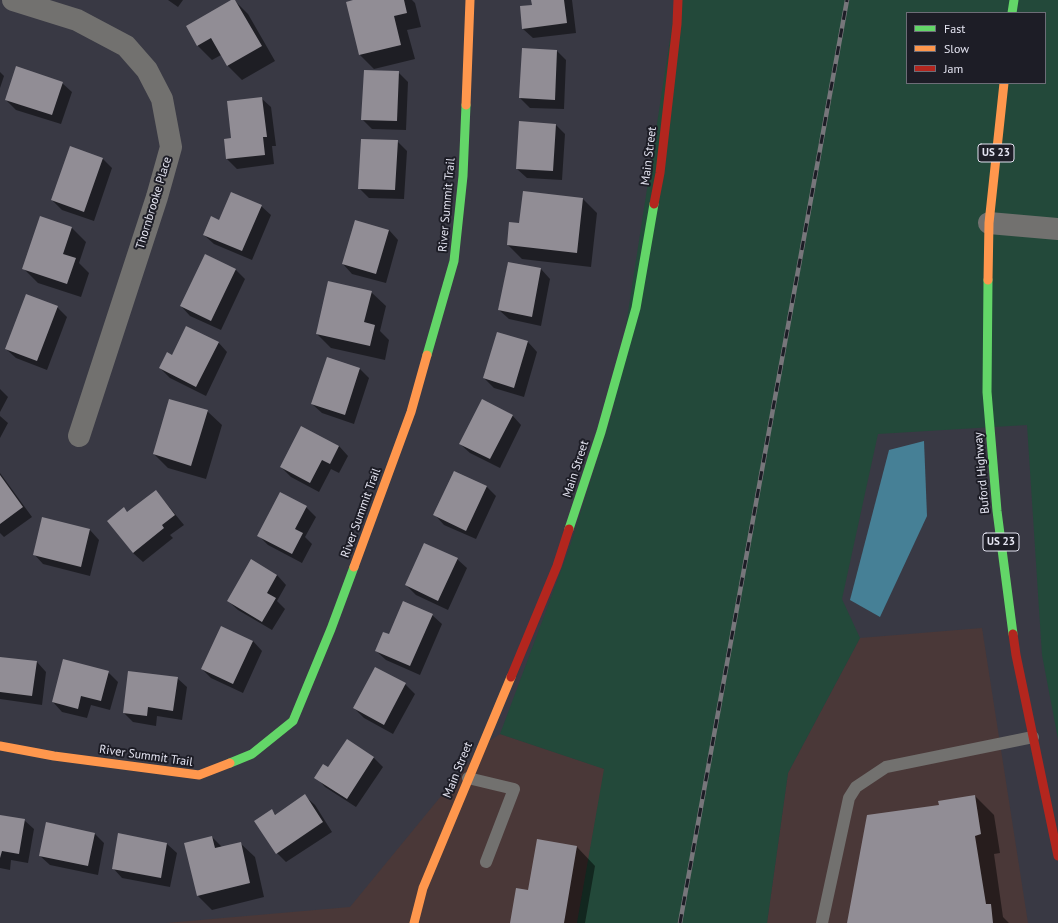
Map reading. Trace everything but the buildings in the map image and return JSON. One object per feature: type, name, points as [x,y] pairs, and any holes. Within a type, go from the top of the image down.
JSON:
[{"type":"street","name":"Thornbrooke Place","points":[[13,0],[77,20],[126,46],[147,70],[162,99],[170,148],[157,197],[79,436]]},
{"type":"street","name":"River Summit Trail","points":[[0,746],[54,756],[199,775],[252,754],[293,721],[331,629],[411,412],[454,261],[463,176],[470,0]]},
{"type":"street","name":"Main Street","points":[[414,923],[423,888],[556,566],[601,432],[636,308],[660,174],[677,24],[678,0]]},
{"type":"street","points":[[1012,12],[1014,0]]},
{"type":"street","name":"Buford Highway","points":[[1004,84],[989,224],[987,392],[994,479],[1016,655],[1058,856]]},
{"type":"street","points":[[989,224],[1058,229]]},
{"type":"lane","points":[[822,923],[849,798],[856,787],[886,767],[1033,737]]},
{"type":"lane","points":[[468,778],[514,789],[486,862]]},
{"type":"shaded area","points":[[982,628],[1028,923],[767,923],[788,773],[860,638]]},
{"type":"shaded area","points":[[500,734],[605,769],[577,923],[166,923],[350,907],[483,745]]},
{"type":"green space","points":[[676,0],[1058,0],[1058,739],[1042,655],[1027,425],[878,434],[842,599],[860,638],[788,773],[767,923],[577,923],[604,769],[500,734],[569,549],[613,410]]},
{"type":"water","points":[[924,441],[927,516],[880,617],[850,600],[889,450]]},
{"type":"railway","points":[[680,923],[847,0]]},
{"type":"traffic: fast","points":[[1012,12],[1014,0]]},
{"type":"traffic: fast","points":[[427,355],[454,261],[463,176],[466,105]]},
{"type":"traffic: fast","points":[[569,529],[601,432],[636,308],[654,204]]},
{"type":"traffic: fast","points":[[988,280],[987,392],[997,511],[1013,634]]},
{"type":"traffic: fast","points":[[230,763],[252,754],[293,721],[331,629],[354,567]]},
{"type":"traffic: slow","points":[[466,105],[470,0]]},
{"type":"traffic: slow","points":[[988,280],[989,223],[1004,84]]},
{"type":"traffic: slow","points":[[354,567],[411,412],[427,355]]},
{"type":"traffic: slow","points":[[414,923],[423,888],[511,677]]},
{"type":"traffic: slow","points":[[0,746],[54,756],[199,775],[230,763]]},
{"type":"traffic: jam","points":[[654,204],[660,173],[677,24],[678,0]]},
{"type":"traffic: jam","points":[[511,677],[557,566],[569,529]]},
{"type":"traffic: jam","points":[[1013,634],[1016,655],[1058,856]]}]
